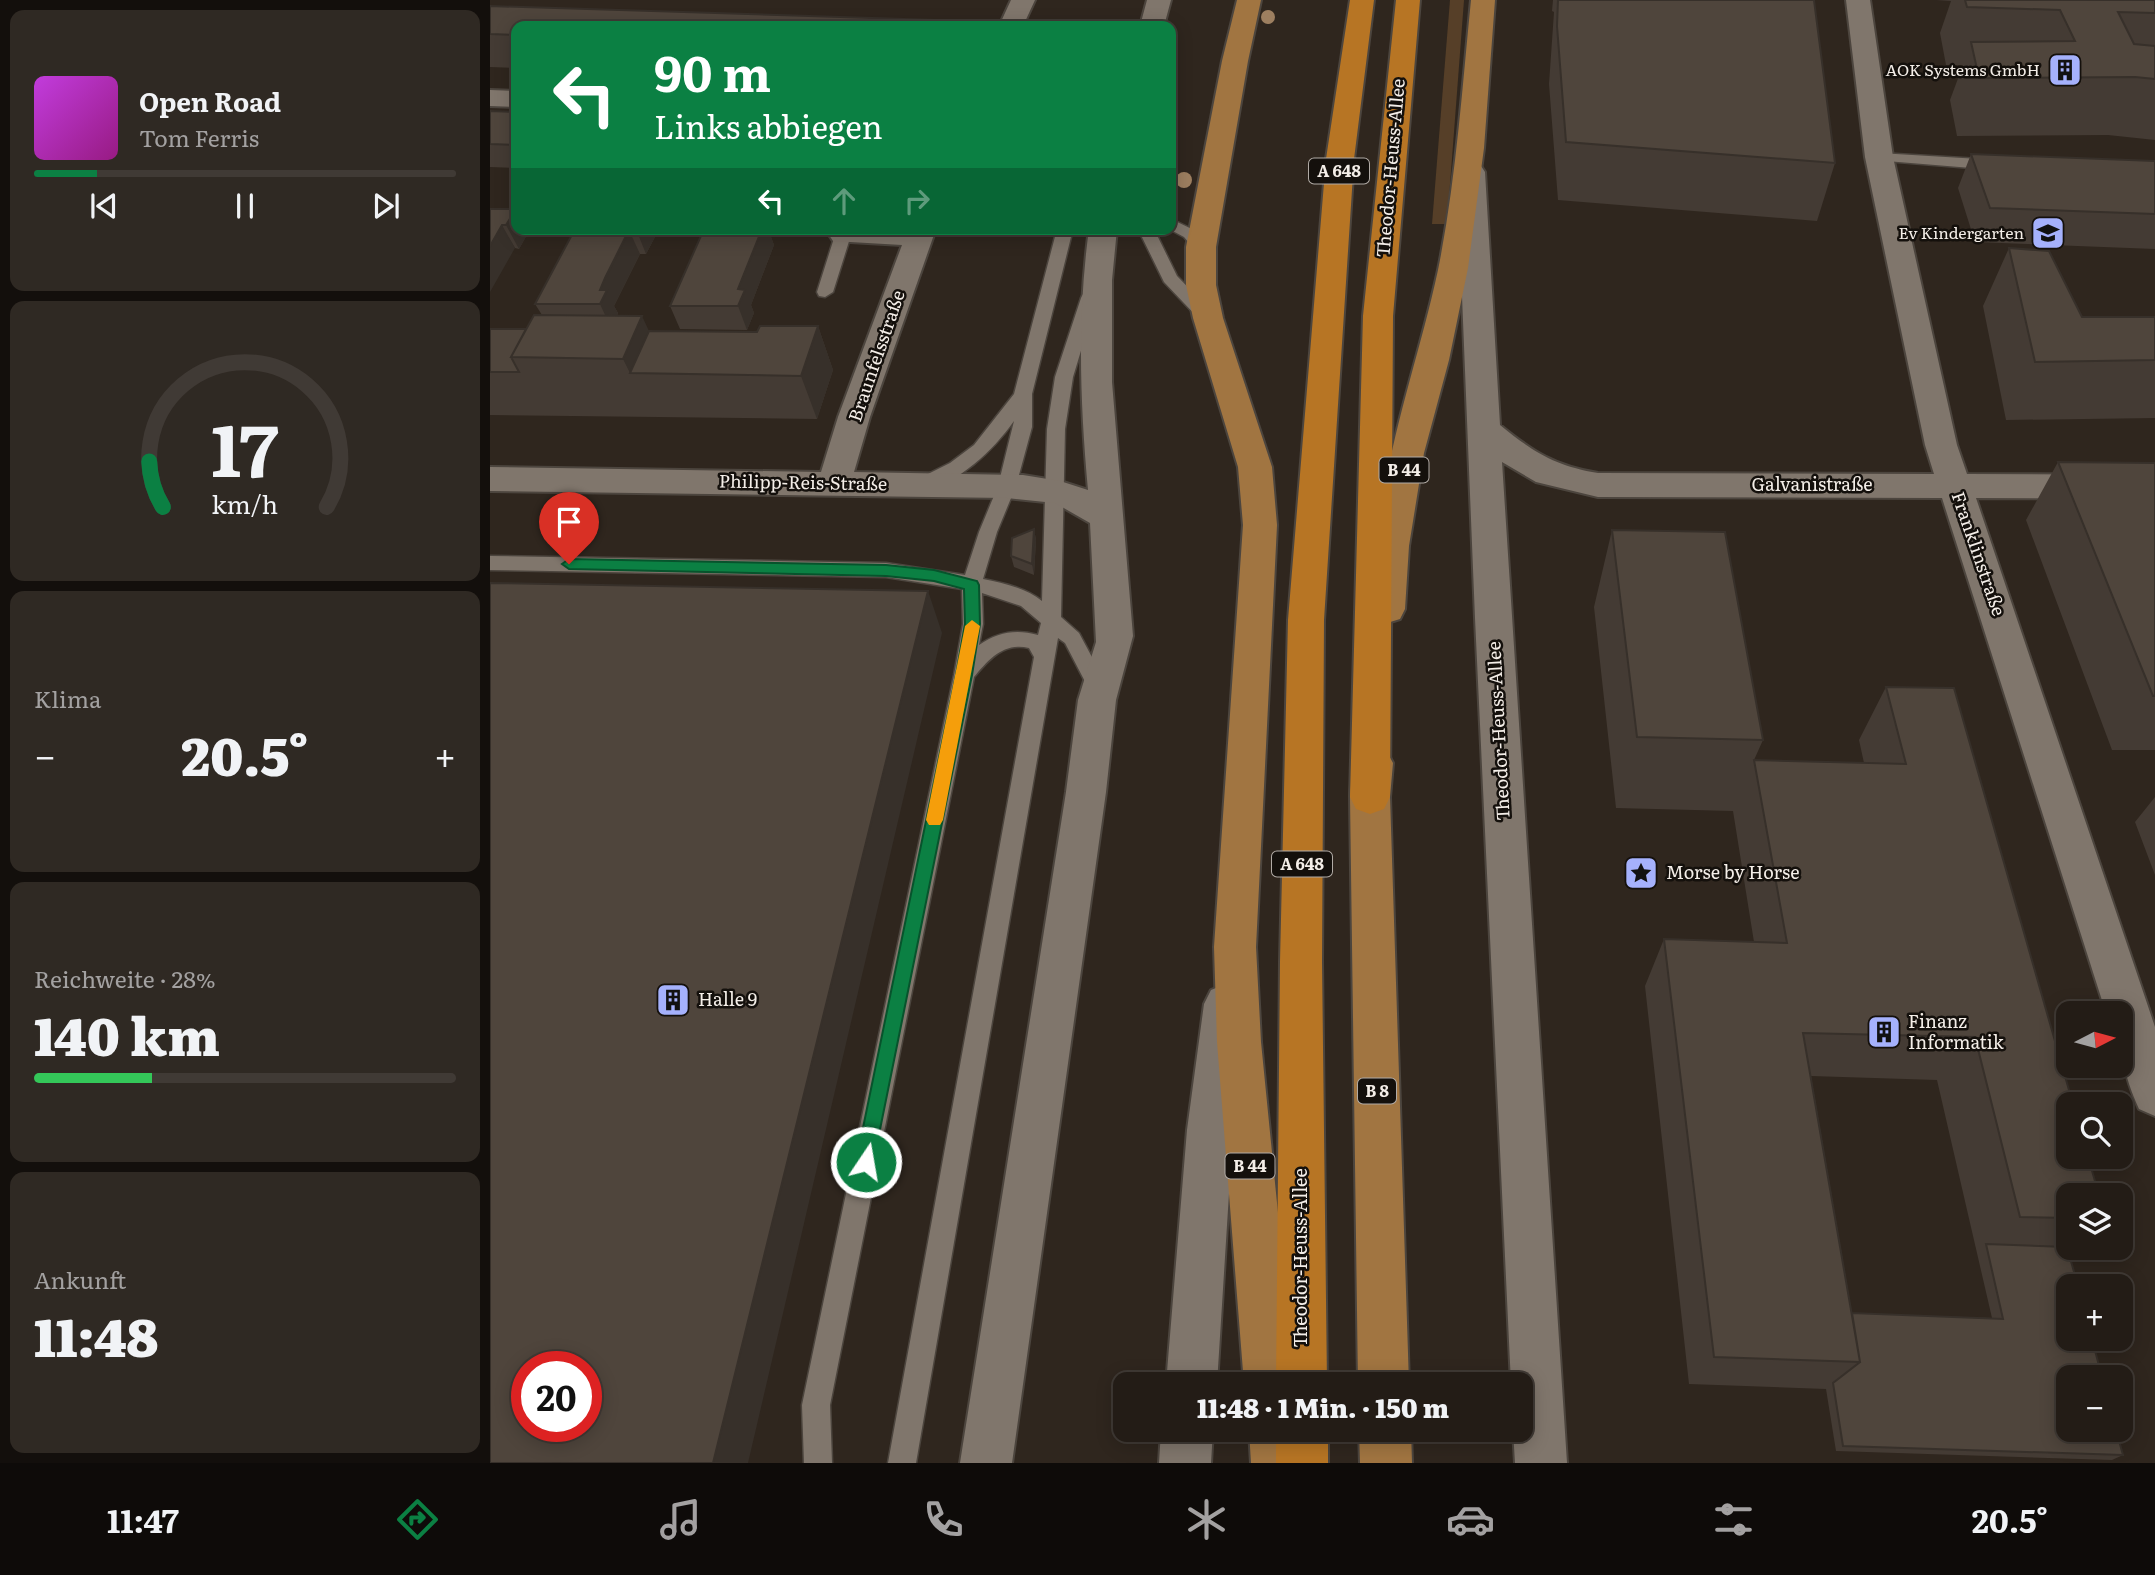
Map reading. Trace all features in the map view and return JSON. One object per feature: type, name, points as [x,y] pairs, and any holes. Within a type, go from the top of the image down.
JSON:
[{"type":"highway","name":"Theodor-Heuss-Allee","points":[[1301,1372],[1301,962],[1306,620],[1340,159],[1362,0]]},
{"type":"highway","name":"Theodor-Heuss-Allee","points":[[1370,797],[1378,316],[1408,1]]},
{"type":"highway","points":[[1301,1442],[1301,1463]]},
{"type":"main road","name":"Theodor-Heuss-Allee","points":[[1249,0],[1232,74],[1202,247],[1201,285],[1208,318],[1255,467],[1260,525],[1236,947],[1239,1042],[1269,1372]]},
{"type":"main road","name":"Theodor-Heuss-Allee","points":[[1470,148],[1483,0]]},
{"type":"main road","name":"B 44","points":[[1370,797],[1392,546],[1407,453],[1433,360],[1452,268],[1470,148]]},
{"type":"main road","name":"Theodor-Heuss-Allee","points":[[1370,797],[1384,1372]]},
{"type":"main road","points":[[1276,1442],[1277,1463]]},
{"type":"main road","points":[[1385,1442],[1386,1463]]},
{"type":"street","points":[[1013,21],[1023,0]]},
{"type":"street","name":"Franklinstraße","points":[[1858,0],[1879,157],[1941,445],[2155,1094]]},
{"type":"street","points":[[490,98],[511,99]]},
{"type":"street","name":"Theodor-Heuss-Allee","points":[[1470,148],[1541,1463]]},
{"type":"street","name":"Braunfelsstraße","points":[[834,484],[854,417],[919,235]]},
{"type":"street","points":[[986,1463],[1099,689],[1115,640],[1108,518],[1095,377],[1096,272],[1102,235]]},
{"type":"street","name":"Galvanistraße","points":[[1484,430],[1521,459],[1557,478],[1598,485],[1954,484],[2155,487]]},
{"type":"street","name":"Philipp-Reis-Straße","points":[[490,479],[1007,486],[1053,489],[1084,500],[1108,518]]},
{"type":"street","name":"Theodor-Heuss-Allee","points":[[1192,1372],[1214,1094],[1236,947]]},
{"type":"street","points":[[1185,1463],[1186,1442]]},
{"type":"lane","points":[[1879,157],[2006,166]]},
{"type":"lane","points":[[1176,227],[1190,234],[1202,247]]},
{"type":"lane","points":[[825,292],[843,235]]},
{"type":"lane","points":[[818,1463],[817,1405],[964,675],[973,624],[971,585],[988,532],[1007,486],[1023,427],[1023,394],[1063,235]]},
{"type":"lane","points":[[1149,235],[1170,278],[1208,318]]},
{"type":"lane","points":[[902,1463],[1043,654],[1051,621],[1056,429],[1064,377],[1096,272]]},
{"type":"lane","points":[[923,485],[960,467],[979,451],[1003,426],[1023,394]]},
{"type":"lane","points":[[490,563],[886,570],[934,576],[1000,590],[1028,601],[1072,638],[1099,689]]},
{"type":"lane","points":[[964,675],[984,650],[1008,639],[1024,637],[1037,642],[1043,654]]},
{"type":"shaded area","points":[[1450,0],[1464,0],[1447,224],[1432,224]]},
{"type":"building","points":[[1558,0],[1814,0],[1835,163],[1566,142],[1557,26]]},
{"type":"building","points":[[1965,0],[2155,0],[2155,13],[2118,12],[2134,44],[2155,46],[2155,79],[1979,78],[1971,42],[2075,41],[2060,10],[1967,7]]},
{"type":"building","points":[[490,6],[935,20],[511,21],[511,35],[490,34]]},
{"type":"building","points":[[490,111],[511,112],[511,145],[490,144]]},
{"type":"building","points":[[1971,154],[2155,161],[2155,214],[1990,208]]},
{"type":"building","points":[[490,209],[511,209],[511,217],[506,225],[502,225],[490,246]]},
{"type":"building","points":[[572,235],[626,235],[600,290],[607,290],[600,304],[535,304]]},
{"type":"building","points":[[701,235],[760,235],[738,289],[745,290],[738,306],[670,306]]},
{"type":"building","points":[[2009,248],[2049,251],[2082,317],[2155,317],[2155,360],[2035,362]]},
{"type":"building","points":[[534,315],[642,316],[623,359],[511,357]]},
{"type":"building","points":[[760,326],[818,326],[801,376],[630,373],[649,331],[757,332]]},
{"type":"building","points":[[490,329],[526,329],[511,357],[519,372],[490,372]]},
{"type":"building","points":[[2058,462],[2155,463],[2155,696],[2153,696]]},
{"type":"building","points":[[1034,529],[1032,564],[1011,556],[1012,538]]},
{"type":"building","points":[[1612,530],[1725,532],[1763,740],[1637,737]]},
{"type":"building","name":"Halle 9","points":[[490,583],[928,591],[713,1463],[490,1463]]},
{"type":"building","points":[[1886,687],[1954,688],[2056,1045],[2056,1078],[2066,1078],[2070,1092],[2056,1092],[2056,1169],[2091,1169],[2096,1183],[2056,1183],[2056,1218],[2020,1217],[1975,1037],[1803,1033],[1860,1362],[1714,1357],[1664,939],[1787,943],[1754,760],[1906,764]]},
{"type":"building","points":[[1986,1244],[2056,1247],[2056,1260],[2071,1260],[2075,1274],[2056,1274],[2056,1351],[2095,1351],[2099,1365],[2056,1365],[2056,1442],[2119,1442],[2123,1455],[1843,1446],[1833,1383],[1860,1362],[1852,1313],[2003,1319]]},
{"type":"slow traffic","points":[[935,820],[972,626]]},
{"type":"place","name":"AOK Systems GmbH","points":[[2065,70]]},
{"type":"place","name":"Ev Kindergarten","points":[[2048,233]]},
{"type":"place","name":"Morse by Horse","points":[[1641,873]]},
{"type":"place","name":"Halle 9","points":[[673,1000]]},
{"type":"place","name":"Finanz Informatik","points":[[1884,1032]]},
{"type":"route","points":[[569,564],[886,570],[934,576],[971,585],[973,624],[964,675],[866,1162]]}]
